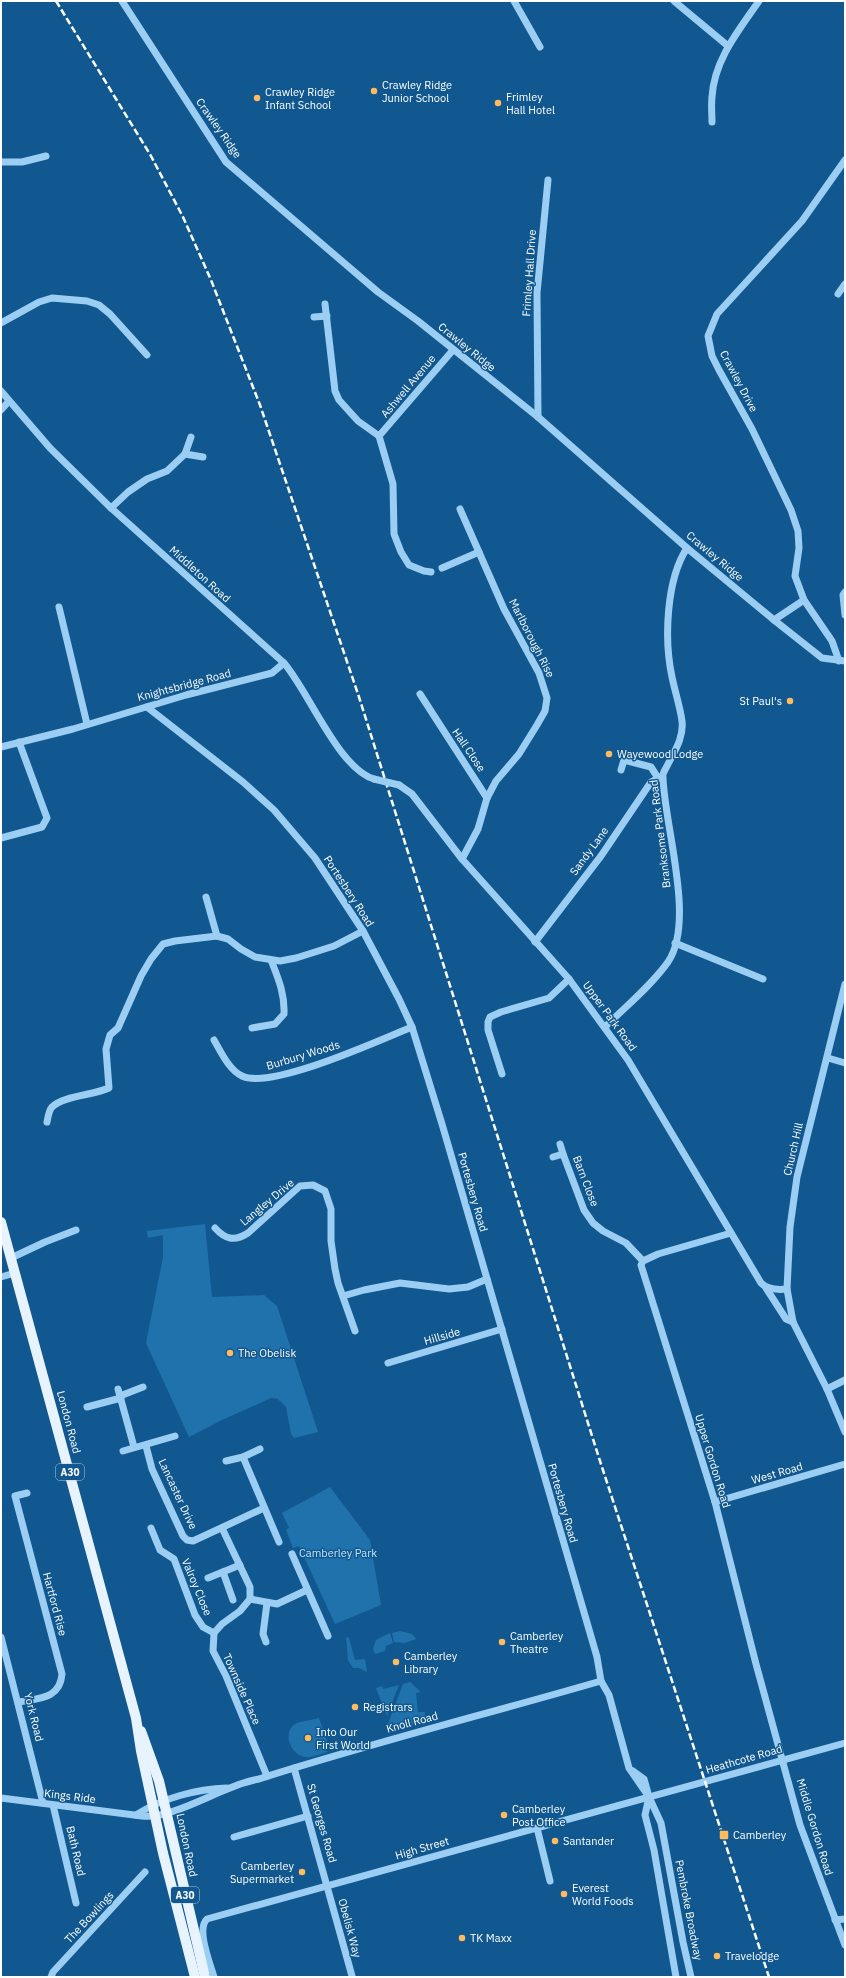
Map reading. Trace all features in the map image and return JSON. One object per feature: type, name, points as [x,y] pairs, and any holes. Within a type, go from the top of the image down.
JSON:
[{"type":"main road","name":"London Road","points":[[1,1222],[137,1722],[140,1751],[154,1816],[170,1886],[195,1977]]},
{"type":"main road","name":"London Road","points":[[137,1722],[149,1747],[165,1801],[190,1919],[205,1977]]},
{"type":"street","name":"Crawley Ridge","points":[[122,1],[226,162],[378,292],[538,417],[687,548],[774,620],[822,658],[842,661]]},
{"type":"street","points":[[514,1],[540,47]]},
{"type":"street","points":[[674,1],[728,46]]},
{"type":"street","points":[[712,122],[712,96],[714,82],[728,46],[759,1]]},
{"type":"street","points":[[1,162],[22,162],[46,156]]},
{"type":"street","name":"Crawley Drive","points":[[842,661],[832,641],[804,600],[795,576],[799,548],[798,531],[793,517],[752,429],[712,356],[708,336],[718,314],[802,221],[845,160]]},
{"type":"street","name":"Frimley Hall Drive","points":[[538,417],[537,292],[548,180]]},
{"type":"street","points":[[838,294],[845,284]]},
{"type":"street","points":[[1,323],[39,302],[52,298],[86,301],[99,305],[110,314],[147,355]]},
{"type":"street","points":[[325,304],[333,379],[339,400],[358,421],[379,436],[393,484],[394,534],[400,552],[409,565],[430,572]]},
{"type":"street","points":[[314,317],[326,316]]},
{"type":"street","name":"Ashwell Avenue","points":[[379,436],[453,350]]},
{"type":"street","name":"Middleton Road","points":[[1,391],[50,448],[111,508],[221,609],[284,663],[296,676],[344,756],[363,775],[399,785]]},
{"type":"street","points":[[1,410],[9,401]]},
{"type":"street","points":[[111,508],[128,492],[147,479],[167,471],[185,454],[191,437]]},
{"type":"street","points":[[185,454],[203,457]]},
{"type":"street","name":"Marlborough Rise","points":[[460,509],[504,609],[538,673],[547,698],[545,712],[519,754],[496,781],[487,798],[478,829],[462,859]]},
{"type":"street","name":"Branksome Park Road","points":[[605,1027],[652,981],[669,961],[675,943],[679,923],[673,845],[660,777],[681,737],[682,722],[671,676],[669,621],[672,587],[677,567],[687,548]]},
{"type":"street","points":[[442,568],[479,552]]},
{"type":"street","points":[[845,592],[843,595],[845,615]]},
{"type":"street","points":[[774,620],[804,600]]},
{"type":"street","points":[[58,607],[87,724]]},
{"type":"street","name":"Knightsbridge Road","points":[[1,747],[73,729],[186,695],[272,673],[284,663]]},
{"type":"street","name":"Hall Close","points":[[420,694],[432,715],[487,798]]},
{"type":"street","name":"Portesbery Road","points":[[147,707],[237,778],[274,810],[315,858],[363,931],[396,992],[412,1027],[442,1124],[597,1657],[601,1681],[609,1695],[629,1768],[649,1797]]},
{"type":"street","points":[[1,838],[42,827],[47,818],[19,742]]},
{"type":"street","points":[[621,770],[624,760],[651,767],[660,777]]},
{"type":"street","name":"Sandy Lane","points":[[535,942],[601,856],[651,782],[660,777]]},
{"type":"street","name":"Upper Park Road","points":[[399,785],[406,789],[422,806],[462,859],[569,979],[628,1060],[766,1288],[786,1319],[793,1322],[827,1390],[845,1432]]},
{"type":"street","points":[[206,897],[217,936]]},
{"type":"street","points":[[47,1122],[50,1108],[57,1104],[98,1093],[109,1088],[106,1049],[110,1035],[118,1028],[140,976],[163,944],[175,941],[217,936],[228,939],[240,949],[255,957],[280,961],[296,958],[334,946],[363,931]]},
{"type":"street","points":[[675,943],[763,979]]},
{"type":"street","points":[[252,1028],[275,1024],[284,1014],[285,1002],[280,981],[271,960]]},
{"type":"street","points":[[502,1074],[488,1030],[488,1022],[490,1017],[501,1012],[549,998],[569,979]]},
{"type":"street","name":"Church Hill","points":[[793,1322],[787,1289],[790,1227],[797,1177],[828,1058],[845,984]]},
{"type":"street","name":"Burbury Woods","points":[[214,1040],[228,1063],[241,1076],[253,1079],[275,1077],[317,1064],[412,1027]]},
{"type":"street","points":[[828,1058],[845,1063]]},
{"type":"street","name":"Barn Close","points":[[560,1144],[584,1210],[593,1223],[603,1231],[626,1243],[643,1261]]},
{"type":"street","name":"Barn Close","points":[[553,1157],[563,1154]]},
{"type":"street","name":"Langley Drive","points":[[215,1228],[227,1238],[240,1238],[248,1234],[300,1186],[318,1186],[325,1190],[332,1209],[330,1231],[338,1283],[355,1331]]},
{"type":"street","points":[[11,1258],[45,1242],[76,1230]]},
{"type":"street","points":[[643,1261],[658,1254],[732,1233]]},
{"type":"street","name":"Upper Gordon Road","points":[[643,1261],[641,1265],[643,1272],[715,1502],[783,1760]]},
{"type":"street","points":[[1,1277],[15,1273]]},
{"type":"street","points":[[343,1296],[364,1290],[400,1284],[449,1289],[468,1287],[487,1279]]},
{"type":"street","points":[[766,1288],[780,1290],[787,1289]]},
{"type":"street","name":"Hillside","points":[[388,1363],[502,1329]]},
{"type":"street","points":[[827,1390],[845,1380]]},
{"type":"street","points":[[87,1407],[119,1394],[143,1387]]},
{"type":"street","points":[[119,1394],[134,1447]]},
{"type":"street","points":[[123,1451],[134,1447],[146,1446],[175,1436]]},
{"type":"street","name":"Lancaster Drive","points":[[146,1446],[152,1469],[183,1536],[188,1540],[193,1541],[264,1508]]},
{"type":"street","points":[[226,1461],[243,1458],[260,1449]]},
{"type":"street","points":[[243,1458],[279,1542]]},
{"type":"street","name":"West Road","points":[[715,1502],[845,1464]]},
{"type":"street","name":"Hartford Rise","points":[[19,1702],[48,1696],[58,1689],[62,1682],[62,1674],[15,1496],[27,1493]]},
{"type":"street","name":"Valroy Close","points":[[151,1528],[160,1550],[174,1559],[195,1615],[202,1627],[214,1633]]},
{"type":"street","points":[[214,1633],[222,1624],[240,1611],[250,1599],[250,1586],[222,1528]]},
{"type":"street","points":[[292,1554],[328,1636]]},
{"type":"street","points":[[208,1578],[240,1565]]},
{"type":"street","points":[[223,1572],[233,1600]]},
{"type":"street","points":[[250,1599],[277,1604],[307,1590]]},
{"type":"street","points":[[266,1642],[263,1634],[267,1603]]},
{"type":"street","name":"Townside Place","points":[[214,1633],[212,1640],[213,1651],[226,1676],[267,1776]]},
{"type":"street","name":"York Road","points":[[1,1637],[19,1702],[43,1803]]},
{"type":"street","name":"Knoll Road","points":[[154,1816],[168,1813],[230,1788],[267,1776],[513,1704],[601,1681]]},
{"type":"street","name":"Heathcote Road","points":[[649,1797],[845,1743]]},
{"type":"street","name":"Middle Gordon Road","points":[[783,1760],[800,1825],[845,1945]]},
{"type":"street","name":"St Georges Road","points":[[294,1768],[328,1885]]},
{"type":"street","name":"Knoll Road","points":[[153,1806],[165,1801],[215,1788],[230,1788]]},
{"type":"street","name":"High Street","points":[[214,1977],[202,1934],[204,1923],[208,1918],[649,1797]]},
{"type":"street","name":"Pembroke Broadway","points":[[649,1797],[661,1823],[682,1942],[691,1977]]},
{"type":"street","name":"Pembroke Broadway","points":[[649,1797],[645,1815],[654,1850],[676,1977]]},
{"type":"street","name":"Kings Ride","points":[[1,1798],[154,1816]]},
{"type":"street","name":"Bath Road","points":[[53,1805],[76,1903]]},
{"type":"street","points":[[136,1815],[153,1806]]},
{"type":"street","points":[[234,1838],[308,1816]]},
{"type":"street","points":[[537,1828],[550,1881]]},
{"type":"street","name":"Pembroke Broadway","points":[[654,1850],[666,1847]]},
{"type":"street","name":"The Bowlings","points":[[51,1977],[52,1972],[145,1872]]},
{"type":"street","name":"Obelisk Way","points":[[328,1885],[352,1976]]},
{"type":"street","points":[[835,1920],[845,1918]]},
{"type":"green space","points":[[205,1224],[212,1297],[264,1295],[277,1306],[318,1432],[294,1438],[291,1434],[286,1407],[278,1399],[271,1398],[189,1437],[146,1343],[163,1257],[163,1235],[148,1238],[147,1231]]},
{"type":"green space","name":"Camberley Park","points":[[330,1487],[370,1540],[381,1605],[335,1624],[299,1546],[293,1548],[286,1530],[289,1528],[282,1513]]},
{"type":"green space","points":[[400,1631],[412,1634],[416,1639],[405,1643],[394,1642],[392,1633]]},
{"type":"green space","points":[[390,1633],[393,1643],[386,1646],[385,1651],[375,1654],[373,1649],[376,1640]]},
{"type":"green space","points":[[346,1637],[349,1638],[355,1660],[365,1659],[367,1672],[359,1668],[353,1668],[348,1660]]},
{"type":"green space","points":[[410,1682],[421,1692],[416,1693],[418,1712],[425,1712],[425,1718],[419,1723],[389,1732],[388,1724],[403,1684]]},
{"type":"green space","points":[[399,1685],[387,1716],[376,1688],[382,1686],[383,1689]]},
{"type":"green space","points":[[319,1718],[328,1744],[327,1752],[316,1756],[305,1757],[295,1752],[289,1742],[289,1731],[292,1726],[297,1723]]},
{"type":"railway","points":[[56,1],[151,156],[183,217],[211,280],[260,405],[359,697],[599,1458],[769,1977]]},
{"type":"place","name":"Crawley Ridge Junior School","points":[[374,91]]},
{"type":"place","name":"Crawley Ridge Infant School","points":[[257,98]]},
{"type":"place","name":"Frimley Hall Hotel","points":[[498,103]]},
{"type":"place","name":"St Paul's","points":[[790,701]]},
{"type":"place","name":"Wayewood Lodge","points":[[609,754]]},
{"type":"place","name":"The Obelisk","points":[[230,1353]]},
{"type":"place","name":"Camberley Theatre","points":[[502,1642]]},
{"type":"place","name":"Camberley Library","points":[[396,1662]]},
{"type":"place","name":"Registrars","points":[[355,1707]]},
{"type":"place","name":"Into Our First World","points":[[308,1738]]},
{"type":"place","name":"Camberley Post Office","points":[[504,1815]]},
{"type":"place","name":"Camberley","points":[[724,1835]]},
{"type":"place","name":"Santander","points":[[555,1841]]},
{"type":"place","name":"Camberley Supermarket","points":[[302,1872]]},
{"type":"place","name":"Everest World Foods","points":[[564,1894]]},
{"type":"place","name":"TK Maxx","points":[[462,1938]]},
{"type":"place","name":"Travelodge","points":[[717,1956]]}]
